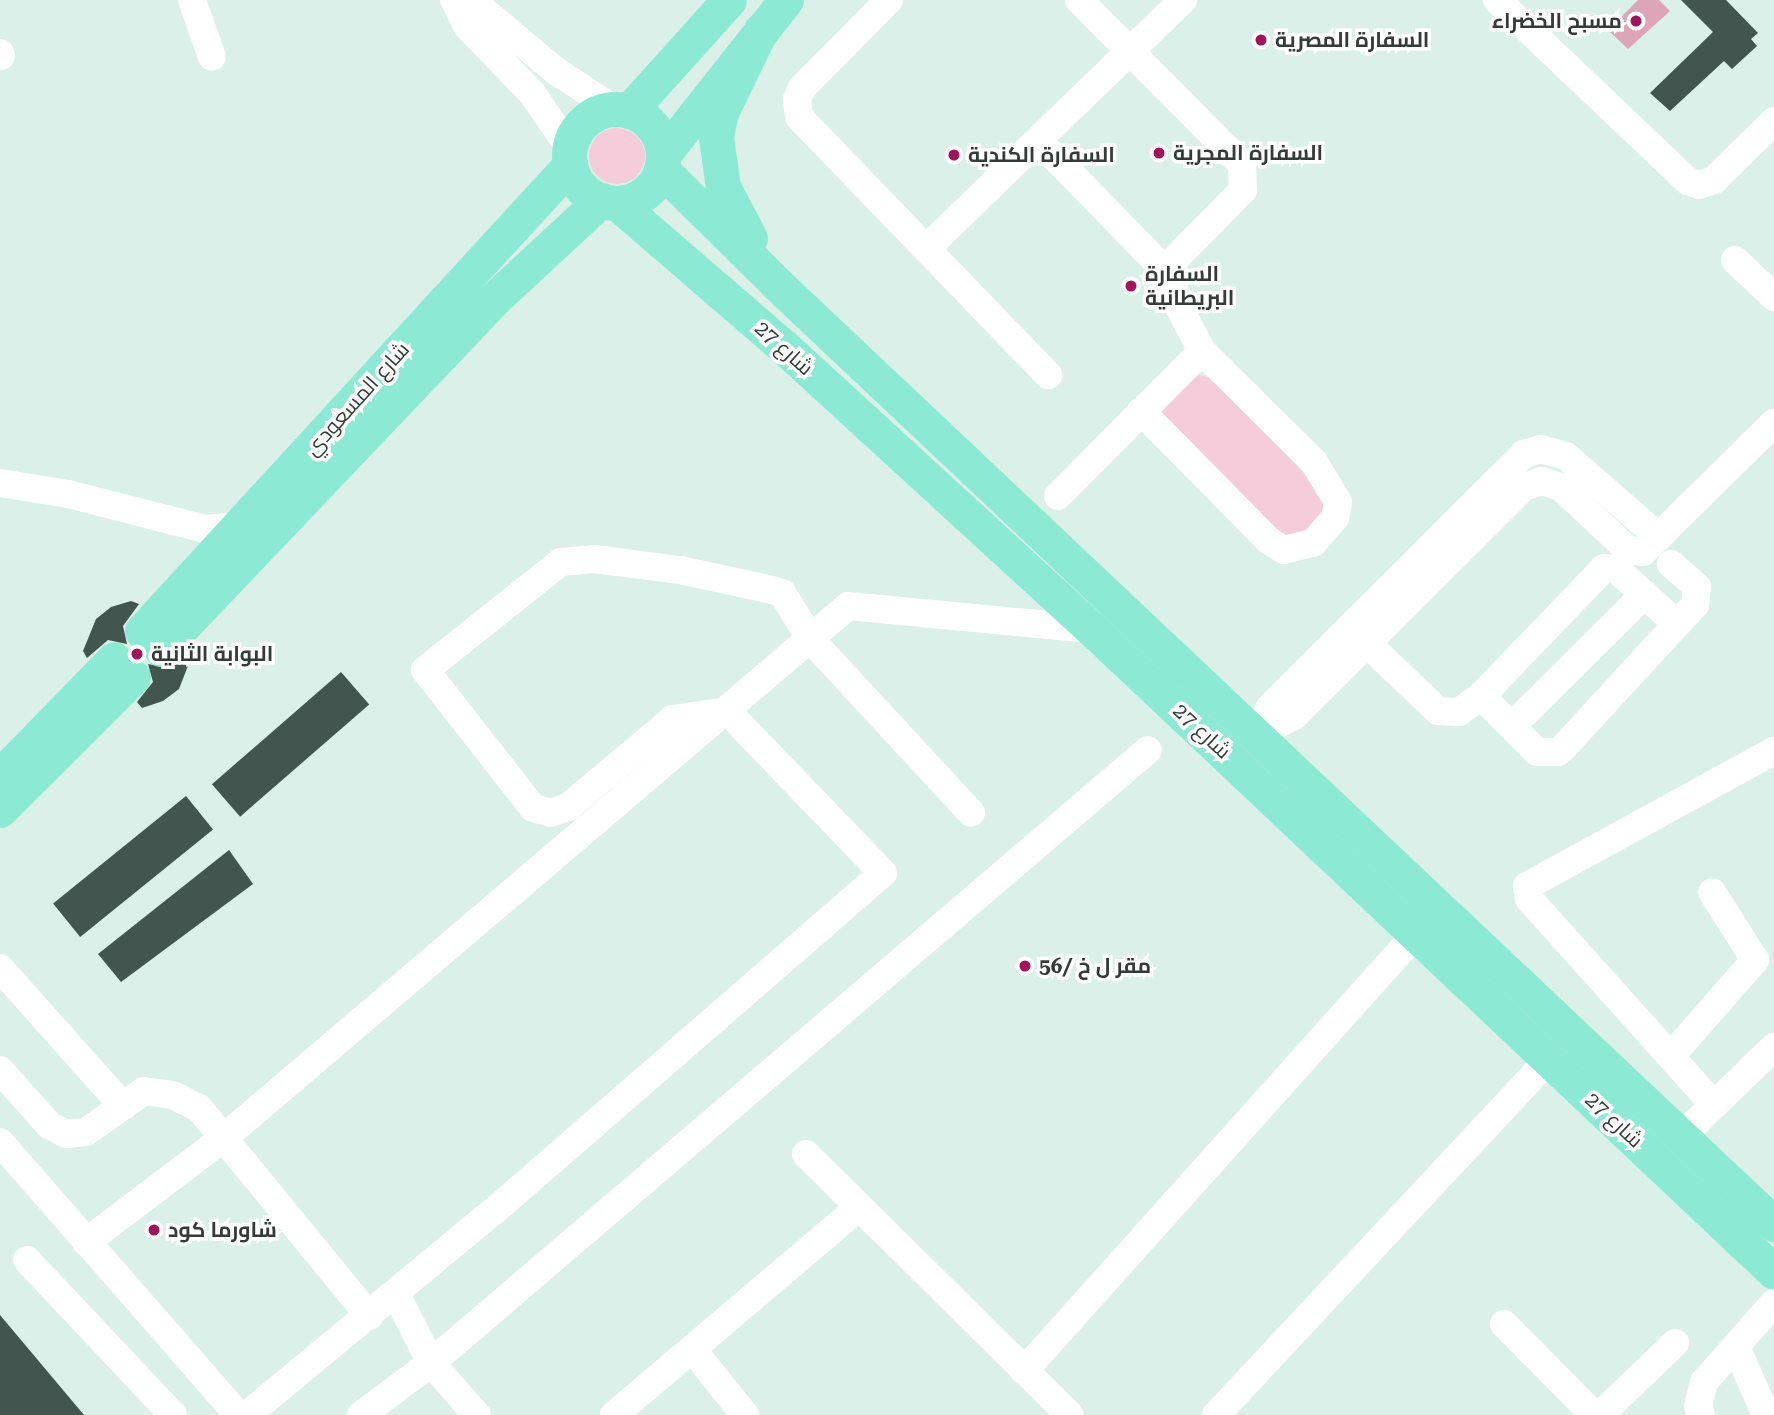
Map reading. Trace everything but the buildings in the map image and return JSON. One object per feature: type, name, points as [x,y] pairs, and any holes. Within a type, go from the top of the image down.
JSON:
[{"type":"main road","points":[[729,0],[622,110],[584,121],[570,157],[587,193],[609,202],[645,193],[662,162],[786,0]]},
{"type":"main road","points":[[761,30],[721,112],[716,137],[729,203],[776,283]]},
{"type":"main road","points":[[622,110],[653,127],[662,162]]},
{"type":"main road","name":"شارع المسعودي","points":[[570,157],[205,566],[151,640],[492,301],[609,202]]},
{"type":"main road","name":"شارع 27","points":[[662,162],[776,283],[1245,748],[1360,856],[1681,1138],[1774,1224]]},
{"type":"main road","name":"شارع 27","points":[[609,202],[784,347],[1092,629],[1245,748]]},
{"type":"main road","points":[[0,776],[123,668],[0,810]]},
{"type":"main road","name":"شارع 27","points":[[1360,856],[1415,935],[1774,1272]]},
{"type":"street","points":[[192,0],[212,57]]},
{"type":"street","points":[[454,0],[467,26],[532,93],[570,157]]},
{"type":"street","points":[[471,0],[556,71],[622,110]]},
{"type":"street","points":[[889,0],[808,81],[797,99],[798,107],[807,127],[1048,375]]},
{"type":"street","points":[[1079,0],[1242,164],[1245,180],[1238,195],[1163,272]]},
{"type":"street","points":[[926,249],[1038,140],[1133,53],[1183,0]]},
{"type":"street","points":[[1497,0],[1688,181],[1699,185],[1714,180],[1774,121]]},
{"type":"street","points":[[1038,140],[1163,272],[1202,351],[1314,462],[1338,502],[1326,531],[1298,549],[1284,550],[1268,540],[1142,411]]},
{"type":"street","points":[[1735,260],[1774,297]]},
{"type":"street","points":[[1058,496],[1202,351]]},
{"type":"street","points":[[1245,748],[1270,707],[1357,635],[1517,458],[1532,451],[1549,450],[1566,456],[1659,537],[1774,423]]},
{"type":"street","points":[[0,483],[47,493],[68,494],[205,529],[242,526]]},
{"type":"street","points":[[47,493],[64,504],[181,537],[199,552],[205,566]]},
{"type":"street","points":[[727,710],[673,719],[568,807],[551,813],[533,808],[425,670],[561,562],[594,559],[709,575],[782,593],[812,641],[971,813]]},
{"type":"street","points":[[1481,696],[1541,754],[1558,752],[1695,605],[1698,591],[1671,564]]},
{"type":"street","points":[[1357,635],[1438,711],[1458,712],[1481,696],[1600,570],[1616,569],[1677,624]]},
{"type":"street","points":[[1511,726],[1645,594]]},
{"type":"street","points":[[86,1242],[226,1136],[727,710],[812,641],[848,606],[1092,629]]},
{"type":"street","points":[[247,1415],[396,1294],[883,873],[727,710]]},
{"type":"street","points":[[361,1415],[431,1363],[1148,750]]},
{"type":"street","points":[[1714,1105],[1529,899],[1527,886],[1774,751]]},
{"type":"street","points":[[1671,1056],[1755,960],[1712,892]]},
{"type":"street","points":[[1024,1371],[1415,935]]},
{"type":"street","points":[[0,968],[124,1106]]},
{"type":"street","points":[[1681,1138],[1774,1048]]},
{"type":"street","points":[[1216,1415],[1549,1059]]},
{"type":"street","points":[[0,1070],[49,1125],[67,1134],[86,1132],[144,1091],[173,1095],[199,1108],[226,1136],[369,1316]]},
{"type":"street","points":[[0,1142],[238,1415]]},
{"type":"street","points":[[806,1154],[857,1209],[1070,1415]]},
{"type":"street","points":[[614,1415],[857,1209]]},
{"type":"street","points":[[27,1260],[173,1415]]},
{"type":"street","points":[[396,1294],[431,1363],[477,1415]]},
{"type":"street","points":[[1701,1415],[1698,1406],[1704,1382],[1737,1349],[1774,1303]]},
{"type":"street","points":[[1504,1324],[1597,1415],[1675,1343]]},
{"type":"street","points":[[692,1349],[745,1415]]},
{"type":"street","points":[[1737,1349],[1766,1415]]},
{"type":"shaded area","points":[[1638,0],[1659,0],[1670,11],[1628,49],[1608,30]]},
{"type":"shaded area","points":[[611,128],[623,128],[633,132],[641,140],[645,156],[641,172],[633,180],[623,184],[611,184],[601,180],[593,172],[589,162],[589,150],[593,140],[601,132]]},
{"type":"shaded area","points":[[1199,375],[1215,378],[1326,497],[1326,516],[1291,541],[1274,530],[1156,413],[1187,378]]},
{"type":"place","name":"مسبح الخضراء","points":[[1636,21]]},
{"type":"place","name":"السفارة المصرية","points":[[1261,40]]},
{"type":"place","name":"السفارة المجرية","points":[[1159,153]]},
{"type":"place","name":"السفارة الكندية","points":[[954,155]]},
{"type":"place","name":"السفارة البريطانية","points":[[1131,286]]},
{"type":"place","name":"البوابة الثانية","points":[[137,654]]},
{"type":"place","name":"مقر ل خ /56","points":[[1025,966]]},
{"type":"place","name":"شاورما كود","points":[[154,1230]]}]
